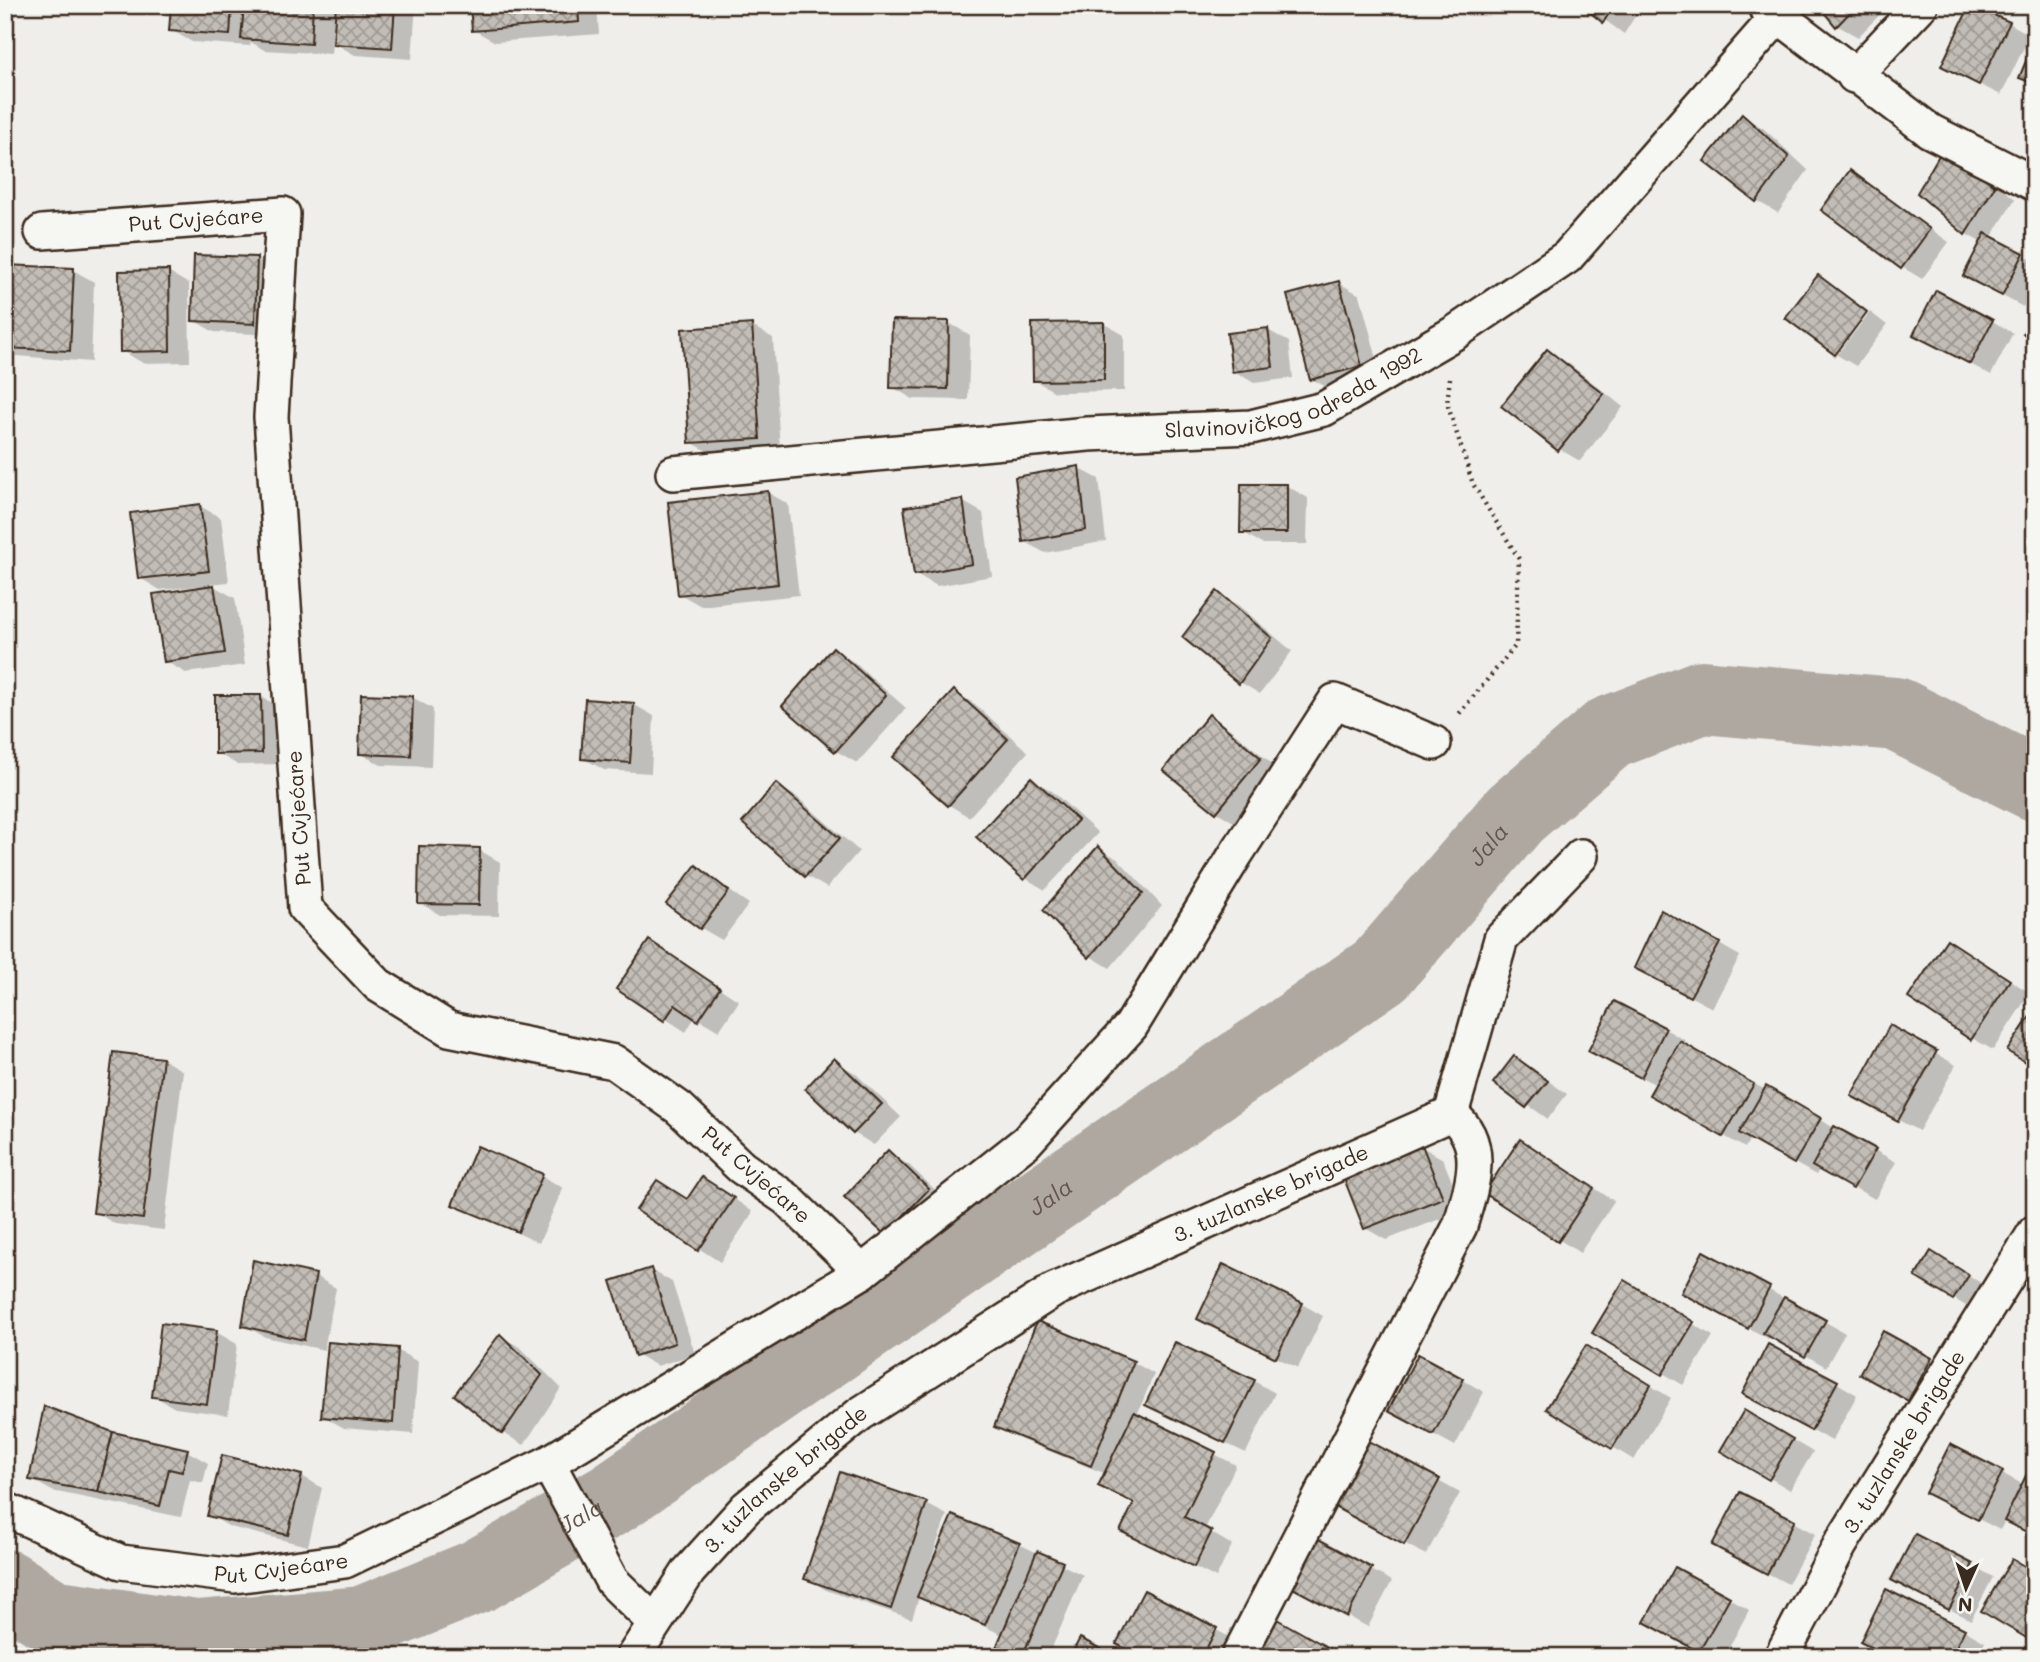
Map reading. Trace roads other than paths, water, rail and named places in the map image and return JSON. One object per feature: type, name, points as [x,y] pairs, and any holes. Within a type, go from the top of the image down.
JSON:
[{"type":"street","points":[[1854,76],[1922,5]]},
{"type":"street","name":"Slavinovičkog odreda 1992","points":[[673,473],[1087,434],[1251,427],[1324,409],[1456,332],[1567,257],[1770,11],[1930,131],[2035,184]]},
{"type":"street","name":"Put Cvjećare","points":[[5,1508],[121,1562],[235,1576],[345,1561],[553,1473],[862,1272],[787,1199],[741,1167],[679,1108],[614,1062],[449,1030],[378,985],[305,908],[271,417],[283,214],[42,232]]},
{"type":"street","points":[[862,1272],[1026,1142],[1131,1026],[1236,854],[1335,701],[1434,743]]},
{"type":"street","points":[[1238,1657],[1460,1226],[1476,1170],[1466,1126],[1451,1114],[1501,939],[1581,856]]},
{"type":"street","name":"3. tuzlanske brigade","points":[[633,1657],[653,1621],[690,1571],[746,1508],[860,1414],[1054,1290],[1451,1114]]},
{"type":"street","name":"3. tuzlanske brigade","points":[[1781,1657],[1840,1545],[2035,1232]]},
{"type":"street","points":[[553,1473],[612,1581],[653,1621]]},
{"type":"waterway","name":"Jala","points":[[5,1586],[52,1616],[197,1637],[362,1623],[478,1576],[613,1498],[1381,970],[1515,814],[1609,733],[1702,697],[1896,714],[2035,784]]}]
